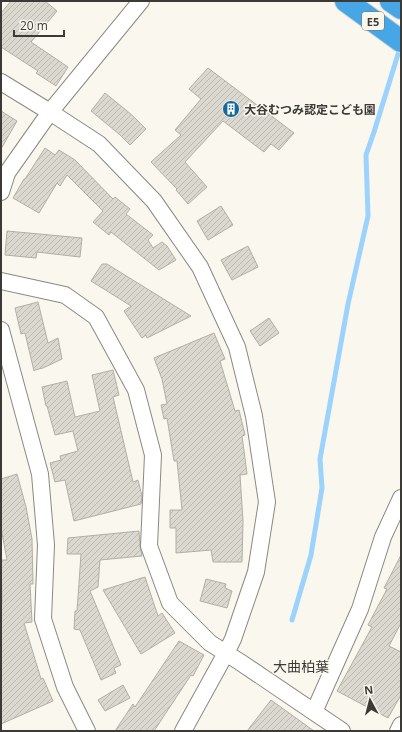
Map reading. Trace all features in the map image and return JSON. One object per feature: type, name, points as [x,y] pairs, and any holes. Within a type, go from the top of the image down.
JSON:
[{"type":"highway","name":"E5","points":[[346,1],[401,41]]},
{"type":"highway","name":"E5","points":[[391,1],[401,8]]},
{"type":"street","points":[[1,192],[7,173],[50,112],[140,1]]},
{"type":"street","points":[[1,82],[99,144],[154,201],[200,267],[237,347],[254,416],[267,502],[256,572],[233,639],[183,731]]},
{"type":"street","points":[[1,281],[65,295],[96,317],[136,390],[153,455],[149,546],[170,603],[210,643],[342,731]]},
{"type":"street","points":[[1,330],[40,474],[46,545],[42,619],[65,688],[87,731]]},
{"type":"street","points":[[314,712],[360,609],[383,537],[401,498]]},
{"type":"street","points":[[398,731],[401,725]]},
{"type":"building","points":[[11,1],[45,1],[57,11],[31,42],[68,67],[56,86],[36,73],[38,71],[1,47],[1,13]]},
{"type":"building","name":"大谷むつみ認定こども園","points":[[208,68],[294,133],[279,150],[271,144],[264,152],[223,121],[185,162],[207,187],[188,204],[176,190],[177,189],[151,162],[181,135],[175,130],[201,99],[189,89]]},
{"type":"building","points":[[105,93],[132,115],[146,129],[130,145],[91,111]]},
{"type":"building","points":[[1,111],[17,121],[1,149]]},
{"type":"building","points":[[45,148],[55,155],[59,150],[75,160],[113,199],[115,197],[130,209],[126,214],[153,235],[148,240],[153,248],[162,242],[167,246],[176,260],[159,270],[111,232],[109,235],[93,222],[103,211],[67,175],[60,186],[57,183],[39,213],[13,198]]},
{"type":"building","points":[[221,206],[233,225],[208,240],[197,221]]},
{"type":"building","points":[[7,231],[82,238],[80,257],[37,252],[36,258],[5,255]]},
{"type":"building","points":[[248,246],[258,267],[232,280],[221,260]]},
{"type":"building","points":[[102,264],[107,264],[191,316],[147,338],[146,335],[142,338],[124,311],[131,306],[91,281]]},
{"type":"building","points":[[38,302],[48,343],[58,338],[62,359],[34,371],[25,333],[21,334],[15,308]]},
{"type":"building","points":[[269,318],[279,333],[260,346],[250,331]]},
{"type":"building","points":[[214,333],[225,359],[220,361],[235,411],[239,410],[245,435],[242,436],[247,474],[240,475],[243,521],[242,562],[213,562],[211,550],[176,553],[176,528],[170,528],[170,510],[182,510],[177,461],[174,461],[167,418],[164,419],[161,405],[167,404],[162,379],[154,358]]},
{"type":"building","points":[[113,370],[119,395],[113,397],[133,482],[138,480],[142,496],[141,504],[74,521],[65,480],[55,482],[50,463],[61,460],[60,456],[78,451],[73,431],[55,435],[42,387],[67,381],[75,417],[100,411],[92,375]]},
{"type":"building","points":[[17,474],[26,507],[32,539],[33,584],[30,584],[32,622],[24,623],[41,679],[43,678],[53,701],[1,724],[1,560],[7,560],[1,528],[1,479]]},
{"type":"building","points":[[139,531],[142,556],[100,560],[98,587],[90,591],[121,665],[114,668],[116,673],[101,680],[80,630],[74,629],[75,611],[77,611],[81,554],[67,554],[68,538]]},
{"type":"building","points":[[401,555],[401,623],[389,646],[401,652],[401,695],[388,718],[337,691],[372,627],[368,625],[387,589],[384,588]]},
{"type":"building","points":[[145,577],[158,616],[162,613],[175,633],[141,654],[103,590]]},
{"type":"building","points":[[206,579],[226,584],[225,588],[232,591],[227,608],[200,601]]},
{"type":"building","points":[[179,641],[204,655],[193,676],[191,675],[154,731],[115,731],[133,704],[135,707]]},
{"type":"building","points":[[123,685],[130,698],[105,711],[98,700]]},
{"type":"building","points":[[271,700],[314,731],[247,731]]},
{"type":"waterway","points":[[292,620],[311,555],[322,488],[320,459],[348,304],[368,216],[366,155],[399,51]]},
{"type":"place","name":"大谷むつみ認定こども園","points":[[231,109]]},
{"type":"district","name":"大曲柏葉","points":[[301,666]]}]
